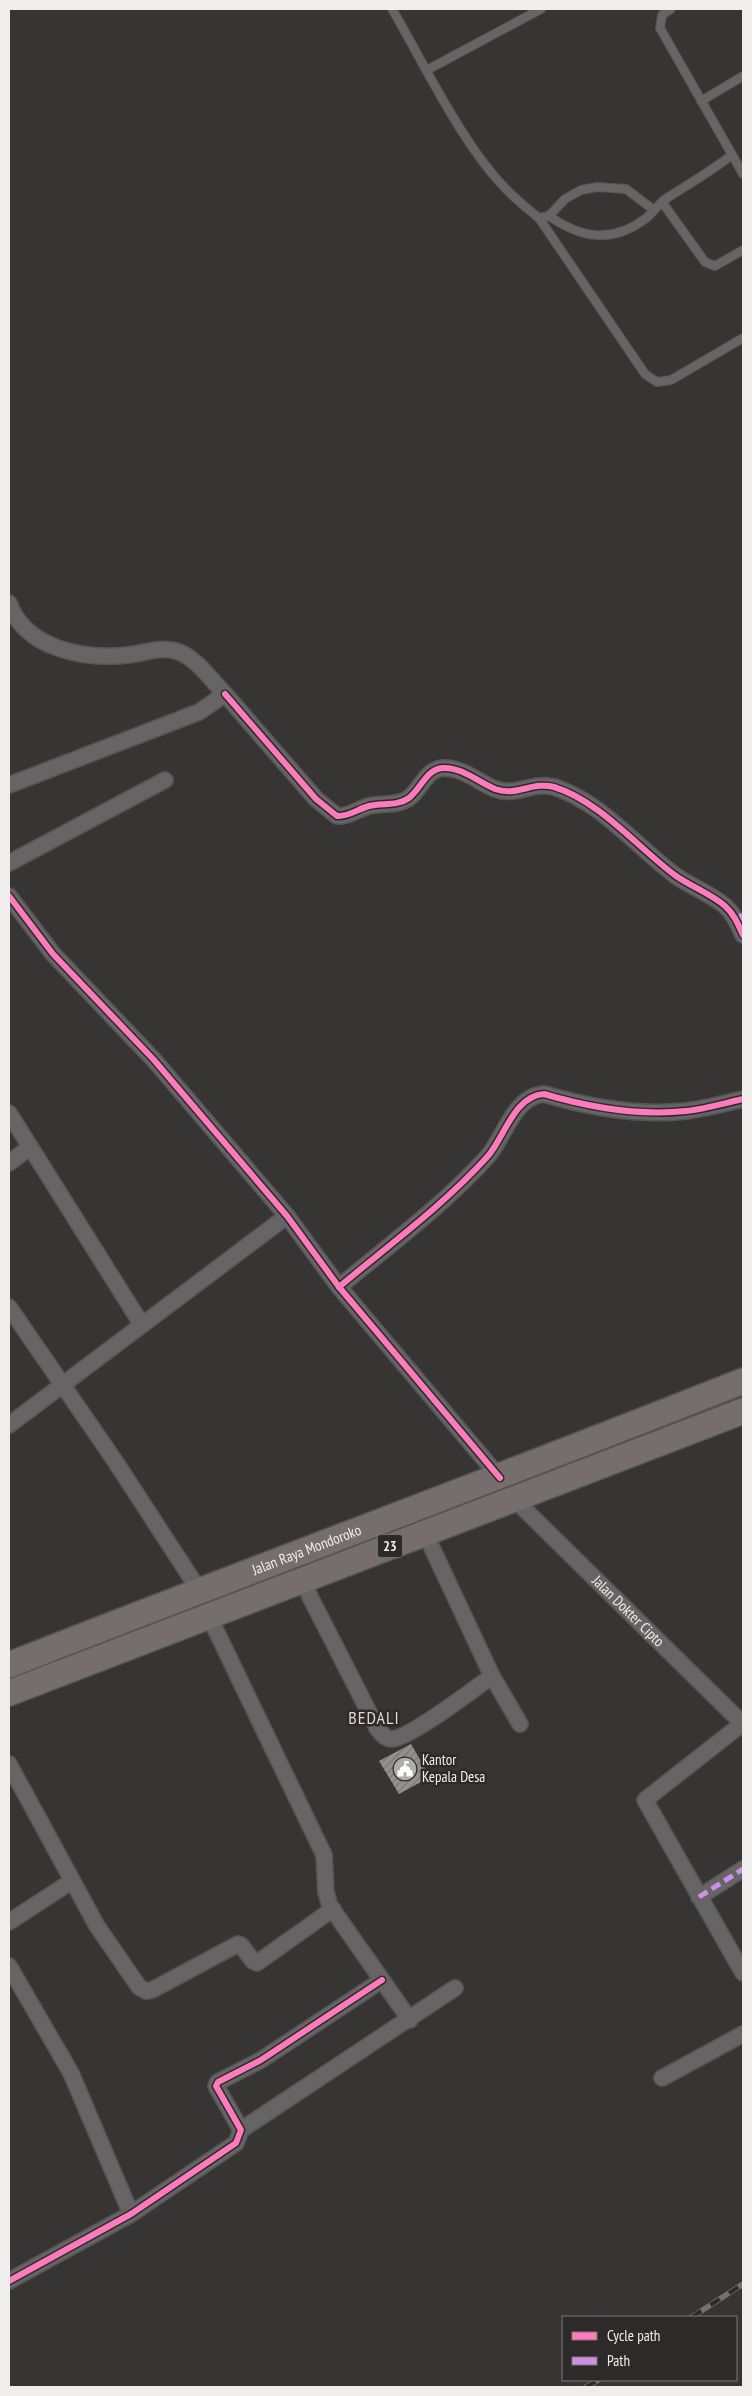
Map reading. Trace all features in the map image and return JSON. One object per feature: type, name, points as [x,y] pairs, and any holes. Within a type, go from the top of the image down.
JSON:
[{"type":"highway","name":"Jalan Raya Mondoroko","points":[[18,1661],[199,1590],[500,1478],[743,1381]]},
{"type":"highway","name":"Jalan Raya Mondoroko","points":[[9,1693],[301,1579],[743,1411]]},
{"type":"highway","points":[[18,1661],[37,1682]]},
{"type":"street","points":[[9,603],[26,628],[44,641],[66,652],[112,657],[164,649],[178,651],[188,657],[225,694],[316,799],[337,816],[347,816],[377,805],[404,801],[411,796],[430,774],[444,768],[466,774],[495,789],[512,792],[538,785],[554,787],[576,797],[606,817],[677,877],[725,906],[741,923]]},
{"type":"street","points":[[9,785],[199,712],[225,694]]},
{"type":"street","points":[[12,860],[165,780]]},
{"type":"street","points":[[9,896],[54,954],[154,1060],[287,1216],[339,1287],[500,1478]]},
{"type":"street","points":[[339,1287],[456,1189],[489,1154],[519,1109],[534,1095],[544,1094],[606,1107],[655,1113],[687,1112],[743,1099]]},
{"type":"street","points":[[9,1113],[142,1325]]},
{"type":"street","points":[[9,1163],[30,1147]]},
{"type":"street","points":[[9,1425],[287,1216]]},
{"type":"street","points":[[9,1307],[62,1387],[126,1477],[199,1590]]},
{"type":"street","name":"Jalan Dokter Cipto","points":[[514,1499],[743,1723]]},
{"type":"street","points":[[425,1533],[492,1676],[520,1724]]},
{"type":"street","points":[[301,1579],[377,1728],[386,1738],[393,1739],[436,1716],[492,1676]]},
{"type":"street","points":[[209,1616],[324,1855],[326,1892],[333,1909],[410,2020]]},
{"type":"street","points":[[743,1723],[645,1800],[743,1973]]},
{"type":"street","points":[[9,1764],[97,1926],[139,1987],[152,1990],[238,1944],[241,1945],[252,1961],[260,1962],[333,1909]]},
{"type":"street","points":[[699,1897],[743,1869]]},
{"type":"street","points":[[9,1922],[72,1881]]},
{"type":"street","points":[[9,1966],[71,2072],[131,2214]]},
{"type":"street","points":[[9,2281],[131,2214],[236,2144],[240,2138],[241,2130],[219,2093],[216,2086],[218,2082],[261,2060],[382,1980]]},
{"type":"street","points":[[241,2130],[410,2020],[455,1988]]},
{"type":"street","points":[[662,2078],[743,2034]]},
{"type":"lane","points":[[392,9],[459,125],[492,172],[510,193],[539,218],[645,374],[657,382],[671,380],[743,338]]},
{"type":"lane","points":[[427,70],[542,9]]},
{"type":"lane","points":[[670,9],[662,15],[660,28],[743,174]]},
{"type":"lane","points":[[702,102],[743,76]]},
{"type":"lane","points":[[549,216],[569,230],[593,235],[612,236],[644,220],[662,202],[732,155]]},
{"type":"lane","points":[[539,218],[549,216],[565,198],[581,190],[597,187],[626,189],[654,210]]},
{"type":"lane","points":[[662,202],[705,262],[715,266],[743,250]]},
{"type":"building","name":"Kantor Kepala Desa","points":[[411,1744],[430,1777],[399,1794],[379,1761]]},
{"type":"railway","points":[[694,2316],[743,2284]]},
{"type":"railway","points":[[586,2387],[596,2381]]},
{"type":"marked path","points":[[738,923],[743,911]]},
{"type":"marked path","points":[[699,1897],[743,1869]]},
{"type":"cycle path","points":[[225,694],[316,799],[337,816],[349,814],[369,806],[405,801],[432,772],[443,768],[463,772],[495,789],[503,791],[539,786],[554,787],[571,794],[603,814],[676,876],[720,902],[733,916],[743,935]]},
{"type":"cycle path","points":[[9,896],[53,954],[154,1060],[287,1216],[339,1287],[500,1478]]},
{"type":"cycle path","points":[[339,1287],[435,1208],[471,1174],[494,1148],[518,1109],[534,1096],[544,1094],[578,1103],[614,1109],[651,1112],[693,1110],[743,1099]]},
{"type":"cycle path","points":[[9,2281],[131,2214],[236,2143],[241,2130],[216,2086],[218,2082],[261,2060],[382,1980]]},
{"type":"place","name":"Kantor Kepala Desa","points":[[405,1769]]},
{"type":"district","name":"BEDALI","points":[[374,1718]]}]
